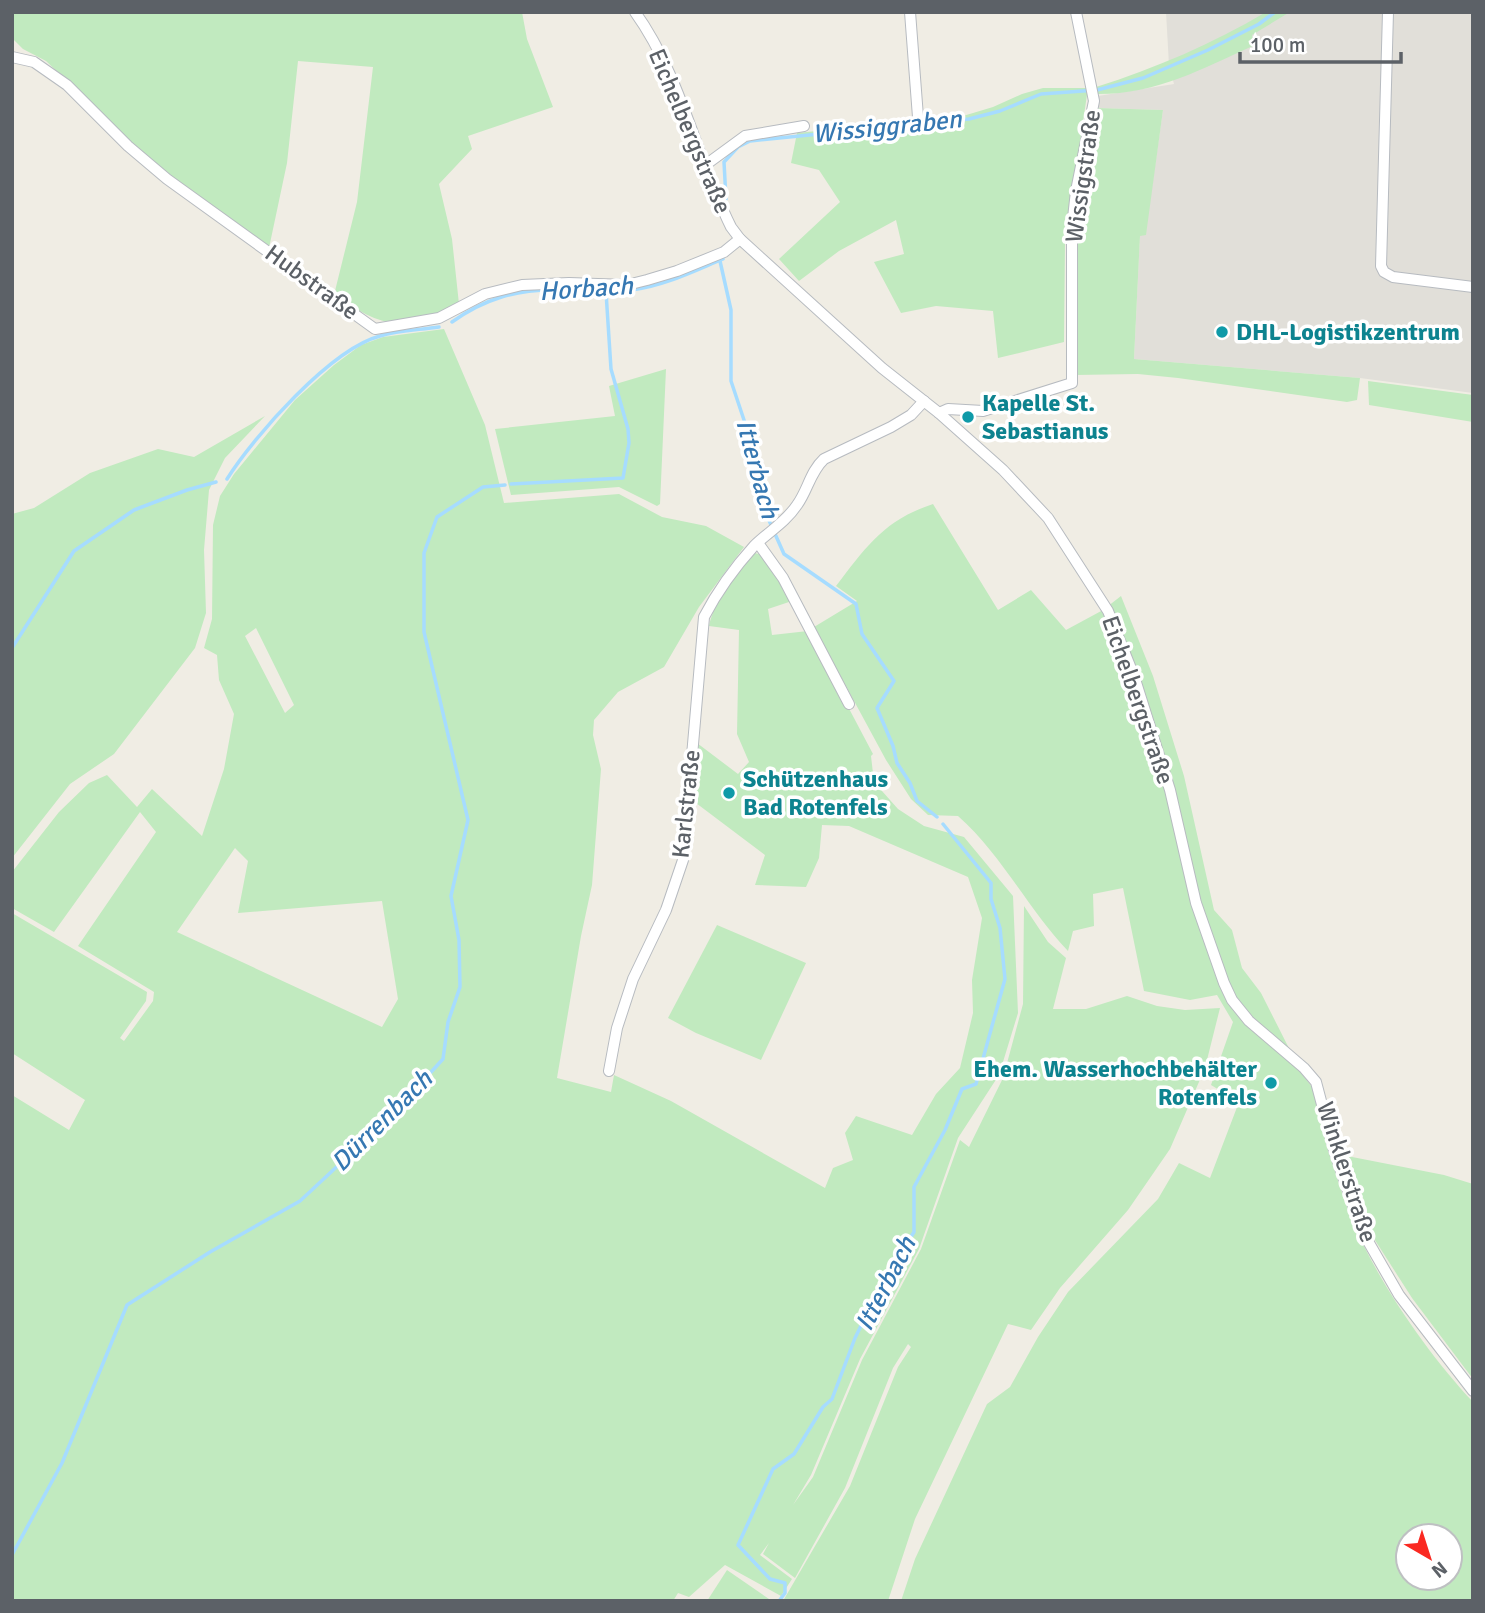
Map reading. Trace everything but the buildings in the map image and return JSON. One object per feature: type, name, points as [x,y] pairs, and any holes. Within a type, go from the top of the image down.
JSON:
[{"type":"street","name":"Eichelbergstraße","points":[[635,12],[664,63],[730,227],[882,368],[939,413],[1003,470],[1048,518],[1108,611],[1134,677],[1170,790],[1208,943],[1232,1000]]},
{"type":"street","points":[[910,12],[918,117]]},
{"type":"street","name":"Wissigstraße","points":[[939,413],[948,409],[984,411],[1072,383],[1072,227],[1076,191],[1094,101],[1076,12]]},
{"type":"street","points":[[1388,12],[1380,260],[1384,272],[1393,277],[1473,288]]},
{"type":"street","name":"Hubstraße","points":[[12,57],[34,62],[67,86],[128,146],[167,179],[375,329],[439,318],[485,294],[522,285],[627,285],[648,280],[724,252],[740,239]]},
{"type":"street","points":[[704,166],[745,136],[804,126]]},
{"type":"street","name":"Karlstraße","points":[[609,1071],[617,1028],[633,979],[666,910],[683,860],[704,617],[714,598],[762,540],[777,528],[797,505],[813,469],[824,460],[911,415],[924,401]]},
{"type":"street","points":[[762,540],[849,704]]},
{"type":"street","name":"Winklerstraße","points":[[1232,1000],[1249,1020],[1304,1068],[1316,1082],[1334,1150],[1361,1229],[1399,1295],[1473,1391]]},
{"type":"shaded area","points":[[1166,12],[1473,12],[1473,393],[1360,378],[1134,359],[1140,235],[1145,235],[1163,110],[1097,108],[1098,96],[1174,84],[1169,65]]},
{"type":"green space","points":[[12,12],[522,12],[527,39],[553,107],[468,136],[472,149],[439,184],[452,239],[459,304],[408,323],[382,321],[334,295],[357,202],[373,67],[298,61],[287,163],[269,248],[176,180],[127,139],[46,61],[23,49],[12,38]]},
{"type":"green space","points":[[1266,12],[1290,12],[1252,35],[1255,45],[1160,85],[1120,93],[1098,94],[1096,87],[1183,54]]},
{"type":"green space","points":[[1043,88],[1088,88],[1065,243],[1064,342],[998,358],[993,311],[936,306],[901,313],[874,262],[904,254],[896,220],[839,251],[799,281],[779,259],[840,202],[819,170],[791,163],[797,133],[963,116]]},
{"type":"green space","points":[[1097,108],[1163,110],[1146,235],[1140,236],[1134,359],[1360,378],[1357,400],[1347,402],[1138,374],[1075,375],[1075,231],[1081,183]]},
{"type":"green space","points":[[444,329],[485,425],[504,503],[619,494],[662,517],[706,526],[744,547],[699,607],[664,667],[618,692],[594,720],[593,735],[601,769],[592,885],[557,1078],[611,1092],[614,1075],[671,1101],[825,1188],[833,1168],[853,1160],[845,1133],[856,1116],[912,1135],[936,1094],[960,1068],[973,1013],[972,980],[982,918],[968,877],[849,826],[822,825],[819,858],[806,887],[755,885],[765,855],[692,800],[697,743],[738,774],[749,762],[737,734],[739,630],[709,626],[721,596],[755,553],[762,555],[792,601],[768,609],[772,635],[808,631],[873,754],[874,782],[898,809],[924,826],[964,837],[1013,896],[1018,1013],[999,1075],[958,1138],[919,1249],[860,1359],[811,1475],[793,1505],[813,1477],[862,1360],[921,1249],[960,1140],[969,1147],[1003,1078],[1023,1004],[1024,906],[1048,942],[1066,958],[1053,1009],[1086,1009],[1127,996],[1157,1006],[1185,1010],[1220,1008],[1205,1068],[1170,1149],[1128,1210],[1060,1288],[1031,1330],[1008,1324],[915,1519],[888,1601],[783,1601],[850,1486],[898,1367],[911,1347],[908,1344],[893,1368],[845,1488],[795,1578],[763,1554],[769,1543],[760,1555],[792,1579],[781,1596],[725,1565],[689,1597],[678,1593],[673,1601],[12,1601],[12,1095],[69,1130],[85,1100],[12,1053],[12,913],[147,992],[146,1001],[120,1038],[124,1041],[153,1001],[154,992],[78,946],[156,832],[140,812],[54,932],[12,908],[12,872],[59,812],[89,783],[107,775],[137,807],[152,789],[202,836],[224,769],[234,714],[219,680],[217,655],[204,648],[212,619],[213,525],[220,496],[234,474],[295,400],[361,345],[383,337]],"holes":[[[256,628],[294,705],[285,713],[245,636]],[[235,848],[248,861],[238,913],[382,901],[398,999],[382,1027],[177,932]]]},
{"type":"green space","points":[[666,369],[660,504],[657,506],[619,487],[511,495],[495,429],[615,416],[609,386]]},
{"type":"green space","points":[[1368,381],[1473,395],[1473,422],[1369,405]]},
{"type":"green space","points":[[265,416],[225,458],[209,490],[204,550],[206,613],[195,648],[114,754],[70,784],[12,858],[12,514],[34,508],[90,473],[158,449],[194,457]]},
{"type":"green space","points":[[933,504],[998,610],[1031,590],[1066,630],[1103,610],[1121,596],[1153,676],[1184,776],[1214,910],[1232,930],[1242,968],[1261,993],[1302,1074],[1312,1087],[1344,1199],[1373,1264],[1420,1338],[1473,1402],[1473,1601],[901,1601],[915,1559],[987,1404],[1010,1387],[1038,1337],[1068,1292],[1158,1199],[1179,1163],[1210,1178],[1239,1102],[1211,1085],[1233,1022],[1217,995],[1190,1000],[1144,991],[1123,888],[1093,894],[1094,926],[1073,931],[1068,951],[974,831],[958,816],[928,815],[911,799],[886,760],[814,627],[857,601],[836,586],[877,536],[901,518]]},
{"type":"green space","points":[[717,925],[806,963],[761,1060],[696,1033],[668,1018]]},
{"type":"green space","points":[[1342,1155],[1444,1175],[1473,1184],[1473,1379],[1412,1298],[1364,1223]]},
{"type":"green space","points":[[727,1570],[769,1599],[707,1601]]},
{"type":"waterway","name":"Wissiggraben","points":[[726,199],[724,162],[738,147],[750,141],[969,119],[1000,111],[1041,94],[1097,90],[1143,78],[1208,50],[1259,24],[1275,12]]},
{"type":"waterway","name":"Horbach","points":[[452,322],[476,307],[502,297],[542,290],[604,292],[644,288],[667,282],[723,259]]},
{"type":"waterway","name":"Itterbach","points":[[720,261],[731,310],[731,381],[757,459],[759,495],[763,507],[784,554],[856,604],[862,634],[894,681],[877,708],[897,763],[910,783],[917,801],[937,817]]},
{"type":"waterway","name":"Dürrenbach","points":[[511,484],[623,478],[629,443],[628,429],[611,369],[606,292]]},
{"type":"waterway","name":"Horbach","points":[[227,479],[274,418],[339,358],[360,344],[380,336],[439,327]]},
{"type":"waterway","name":"Horbach","points":[[12,648],[74,551],[134,510],[216,482]]},
{"type":"waterway","name":"Dürrenbach","points":[[12,1555],[62,1463],[127,1305],[210,1252],[300,1201],[388,1119],[443,1059],[448,1022],[460,987],[459,940],[451,896],[468,820],[424,632],[424,553],[437,517],[483,487],[505,485]]},
{"type":"waterway","name":"Itterbach","points":[[779,1601],[785,1593],[785,1583],[770,1579],[738,1545],[773,1469],[794,1454],[823,1407],[832,1399],[855,1338],[883,1281],[914,1232],[914,1187],[945,1130],[962,1089],[976,1084],[1005,979],[1000,928],[991,899],[991,883],[943,824]]},
{"type":"place","name":"DHL-Logistikzentrum","points":[[1222,332]]},
{"type":"place","name":"Kapelle St. Sebastianus","points":[[968,417]]},
{"type":"place","name":"Schützenhaus Bad Rotenfels","points":[[729,793]]},
{"type":"place","name":"Ehem. Wasserhochbehälter Rotenfels","points":[[1271,1083]]}]
